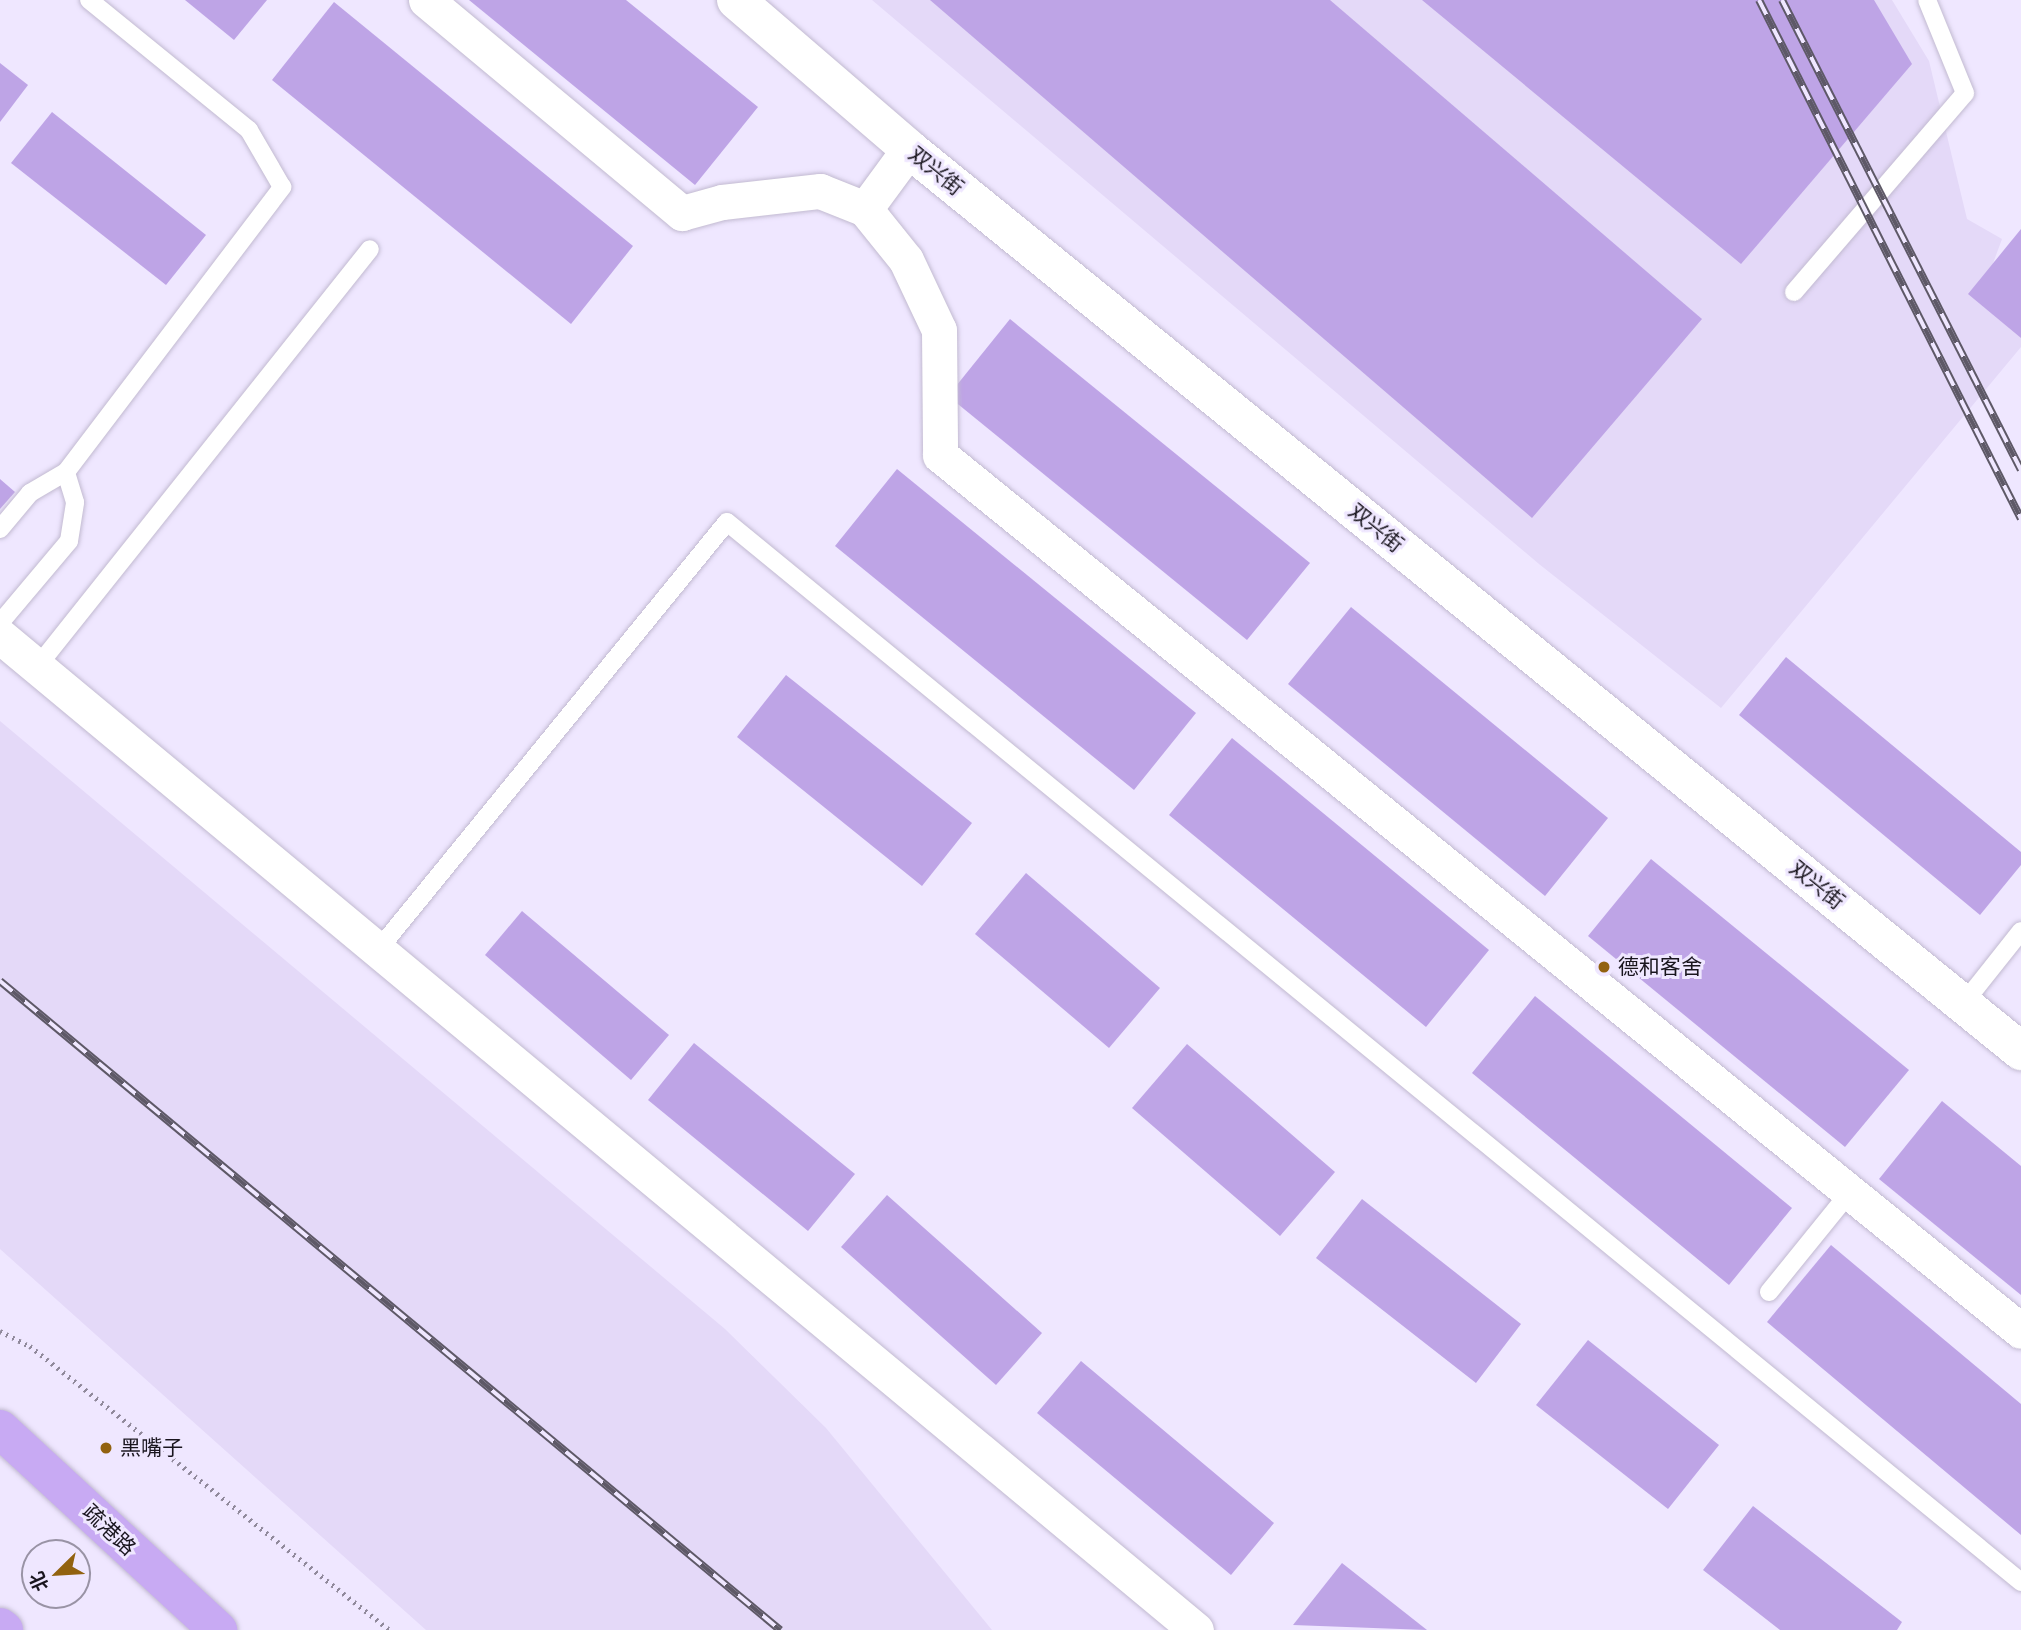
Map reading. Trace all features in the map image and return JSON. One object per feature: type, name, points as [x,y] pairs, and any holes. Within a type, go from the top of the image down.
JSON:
[{"type":"highway","name":"疏港路","points":[[0,1429],[218,1630]]},
{"type":"highway","points":[[0,1626],[4,1630]]},
{"type":"street","points":[[426,0],[682,213],[770,194],[820,191],[865,209],[906,260],[939,330],[940,455],[2021,1331]]},
{"type":"street","name":"双兴街","points":[[736,0],[909,149],[2021,1051]]},
{"type":"street","points":[[865,209],[909,149]]},
{"type":"street","points":[[0,636],[1196,1630]]},
{"type":"lane","points":[[0,529],[30,493],[66,472],[282,187],[249,130],[89,0]]},
{"type":"lane","points":[[1794,292],[1965,93],[1927,0]]},
{"type":"lane","points":[[37,667],[370,249]]},
{"type":"lane","points":[[0,623],[69,541],[75,502],[66,472]]},
{"type":"lane","points":[[378,950],[727,522],[2021,1582]]},
{"type":"lane","points":[[1963,1004],[2021,931]]},
{"type":"lane","points":[[1769,1292],[1850,1192]]},
{"type":"path","points":[[0,1331],[30,1346],[389,1630]]},
{"type":"shaded area","points":[[872,0],[1892,0],[1929,61],[1967,219],[2002,239],[1985,285],[2021,309],[2021,347],[1721,708],[1539,564]]},
{"type":"shaded area","points":[[0,721],[725,1329],[826,1428],[992,1630],[426,1630],[0,1249]]},
{"type":"building","points":[[185,0],[267,0],[234,40]]},
{"type":"building","points":[[469,0],[626,0],[758,107],[695,185]]},
{"type":"building","points":[[930,0],[1330,0],[1702,319],[1532,518]]},
{"type":"building","points":[[1422,0],[1874,0],[1912,64],[1741,264]]},
{"type":"building","points":[[334,2],[633,246],[571,324],[272,80]]},
{"type":"building","points":[[0,63],[28,85],[0,122]]},
{"type":"building","points":[[52,112],[206,235],[166,285],[11,163]]},
{"type":"building","points":[[2021,229],[2021,338],[1968,294]]},
{"type":"building","points":[[1010,319],[1310,563],[1247,640],[948,396]]},
{"type":"building","points":[[897,469],[1196,713],[1134,790],[835,546]]},
{"type":"building","points":[[0,479],[15,492],[0,509]]},
{"type":"building","points":[[1351,607],[1608,818],[1545,896],[1288,684]]},
{"type":"building","points":[[1786,657],[2021,852],[2021,865],[1980,915],[1739,715]]},
{"type":"building","points":[[786,675],[972,823],[922,886],[737,737]]},
{"type":"building","points":[[1232,738],[1489,950],[1426,1027],[1169,815]]},
{"type":"building","points":[[1651,859],[1909,1070],[1845,1147],[1588,936]]},
{"type":"building","points":[[1026,873],[1160,988],[1109,1048],[975,934]]},
{"type":"building","points":[[522,911],[669,1035],[631,1080],[485,955]]},
{"type":"building","points":[[1535,996],[1792,1208],[1729,1285],[1472,1073]]},
{"type":"building","points":[[694,1043],[855,1174],[808,1231],[648,1100]]},
{"type":"building","points":[[1187,1044],[1335,1172],[1280,1236],[1132,1108]]},
{"type":"building","points":[[1942,1101],[2021,1166],[2021,1295],[1879,1179]]},
{"type":"building","points":[[887,1195],[1042,1333],[996,1385],[841,1247]]},
{"type":"building","points":[[1362,1199],[1521,1324],[1476,1383],[1316,1258]]},
{"type":"building","points":[[1831,1245],[2021,1404],[2021,1535],[1767,1322]]},
{"type":"building","points":[[1588,1340],[1719,1445],[1668,1509],[1536,1405]]},
{"type":"building","points":[[1081,1361],[1274,1523],[1231,1575],[1037,1413]]},
{"type":"building","points":[[1753,1506],[1902,1622],[1897,1630],[1780,1630],[1703,1570]]},
{"type":"building","points":[[1342,1563],[1427,1630],[1293,1625]]},
{"type":"railway","points":[[1759,0],[2021,519]]},
{"type":"railway","points":[[1782,0],[2021,470]]},
{"type":"railway","points":[[0,981],[780,1630]]},
{"type":"place","name":"德和客舍","points":[[1604,967]]},
{"type":"place","name":"黑嘴子","points":[[106,1448]]}]
